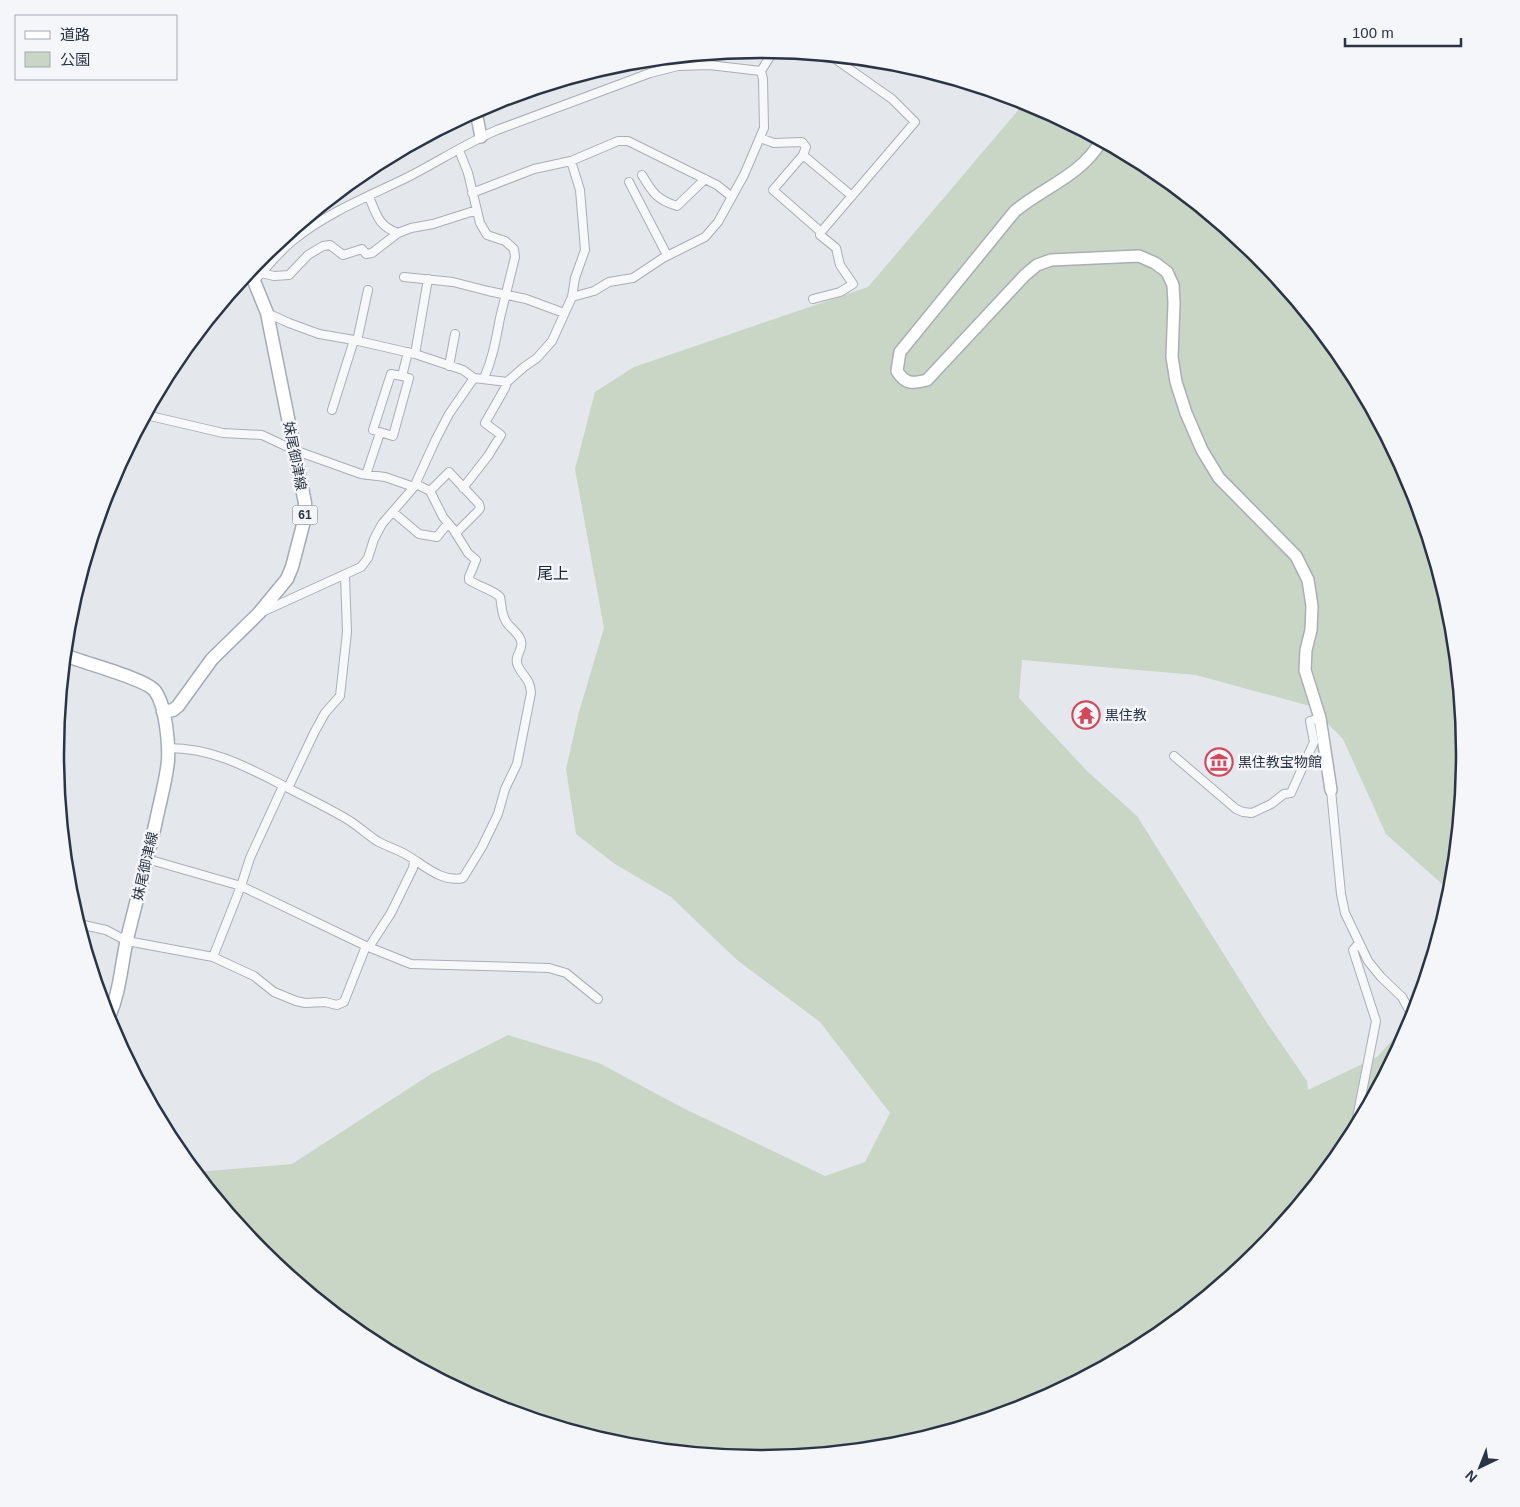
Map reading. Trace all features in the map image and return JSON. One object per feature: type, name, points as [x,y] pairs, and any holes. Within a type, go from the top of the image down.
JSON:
[{"type":"main road","name":"妹尾御津線","points":[[163,712],[173,710],[178,706],[212,659],[259,613],[287,580],[304,521],[305,503],[267,313],[254,276]]},
{"type":"main road","name":"妹尾御津線","points":[[71,658],[144,683],[155,690],[161,702],[168,748],[168,762],[163,790],[127,941],[117,995],[112,1007]]},
{"type":"street","points":[[572,297],[594,291],[609,282],[633,278],[667,255],[705,237],[718,222],[744,175],[764,128],[763,79],[761,71],[769,58]]},
{"type":"street","points":[[821,232],[915,122],[892,100],[839,62]]},
{"type":"street","points":[[256,274],[297,237],[324,219],[459,150],[480,137],[650,73],[678,66],[708,65],[761,71]]},
{"type":"street","points":[[477,118],[480,137]]},
{"type":"street","points":[[760,138],[774,143],[802,142],[806,148],[803,155],[773,190],[821,232],[820,234],[836,248],[840,265],[853,284],[840,292],[813,299]]},
{"type":"street","points":[[472,193],[534,169],[571,161],[618,141],[628,141],[706,179],[732,197]]},
{"type":"street","points":[[1098,146],[1089,159],[1073,174],[1029,199],[1009,218],[900,352],[897,371],[902,379],[909,382],[927,380],[1025,275],[1037,265],[1052,260],[1139,256],[1155,263],[1167,272],[1173,285],[1172,357],[1176,382],[1186,413],[1202,450],[1219,478],[1296,556],[1308,580],[1312,606],[1311,630],[1306,650],[1305,670],[1320,718],[1331,790],[1345,913],[1368,961],[1381,977],[1402,997],[1408,1007]]},
{"type":"street","points":[[459,150],[468,173],[480,223],[487,235],[505,241],[514,248],[515,257],[497,342],[484,378]]},
{"type":"street","points":[[803,155],[852,196]]},
{"type":"street","points":[[463,488],[488,456],[501,435],[485,422],[507,382],[537,358],[552,341],[572,297],[585,250],[580,190],[571,161]]},
{"type":"street","points":[[642,175],[652,192],[664,202],[677,206],[706,179]]},
{"type":"street","points":[[629,182],[667,255]]},
{"type":"street","points":[[369,197],[381,224],[387,229],[398,233]]},
{"type":"street","points":[[254,276],[288,275],[308,255],[323,246],[330,245],[343,255],[362,249],[366,254],[372,253],[398,233],[476,210]]},
{"type":"street","points":[[404,277],[453,282],[526,298],[564,313]]},
{"type":"street","points":[[402,376],[411,353],[428,279]]},
{"type":"street","points":[[332,410],[355,340],[368,290]]},
{"type":"street","points":[[267,313],[319,334],[411,353],[464,370],[474,378],[507,382]]},
{"type":"street","points":[[449,366],[455,334]]},
{"type":"street","points":[[391,374],[409,378],[393,436],[380,432],[373,430],[391,374]]},
{"type":"street","points":[[259,613],[345,576],[361,567],[368,558],[374,539],[382,524],[415,486],[449,414],[474,378]]},
{"type":"street","points":[[151,416],[223,433],[262,435],[294,450],[366,475],[385,477],[430,491],[443,517],[456,533],[468,553],[476,560],[469,580],[482,588],[498,594],[500,597],[503,617],[520,636],[522,642],[522,648],[517,657],[516,664],[531,684],[531,693],[517,764],[505,789],[498,814],[463,878],[456,880],[443,877],[376,840],[364,830],[327,808],[245,766],[187,748],[168,748]]},
{"type":"street","points":[[366,475],[380,432]]},
{"type":"street","points":[[430,491],[449,472],[479,504],[480,508],[456,533]]},
{"type":"street","points":[[392,512],[419,534],[437,537],[448,523]]},
{"type":"street","points":[[212,957],[241,886],[250,858],[317,726],[325,713],[340,696],[346,632],[345,576]]},
{"type":"street","points":[[1174,756],[1236,809],[1252,813],[1271,804],[1284,794],[1291,792],[1314,742],[1310,720],[1320,718]]},
{"type":"street","points":[[147,860],[241,886],[368,946],[411,964],[549,968],[566,974],[598,999]]},
{"type":"street","points":[[86,926],[106,930],[127,941],[212,957],[254,976],[282,996],[305,1003],[325,1002],[337,1005],[344,1002],[368,946],[391,913],[413,868],[414,861]]},
{"type":"street","points":[[1359,944],[1353,950],[1376,1021],[1359,1109]]},
{"type":"green space","points":[[1020,108],[1068,129],[1147,175],[1184,201],[1252,261],[1312,330],[1339,367],[1363,406],[1384,446],[1403,487],[1419,530],[1443,618],[1455,708],[1455,799],[1444,885],[1386,834],[1343,739],[1310,706],[1196,675],[1022,660],[1019,698],[1087,771],[1137,816],[1267,1023],[1307,1081],[1308,1090],[1377,1057],[1395,1037],[1363,1102],[1339,1140],[1312,1177],[1252,1246],[1219,1277],[1184,1306],[1147,1332],[1068,1378],[1026,1397],[984,1413],[940,1426],[851,1444],[806,1448],[760,1450],[669,1444],[580,1426],[536,1413],[452,1378],[373,1332],[336,1306],[268,1246],[204,1171],[292,1164],[431,1074],[508,1035],[599,1063],[681,1107],[825,1176],[865,1162],[890,1113],[820,1022],[737,960],[671,897],[615,864],[576,834],[566,769],[579,712],[604,628],[575,469],[595,392],[634,367],[868,287]]},
{"type":"place","name":"黒住教","points":[[1086,715]]},
{"type":"place","name":"黒住教宝物館","points":[[1219,762]]},
{"type":"district","name":"尾上","points":[[553,573]]}]
